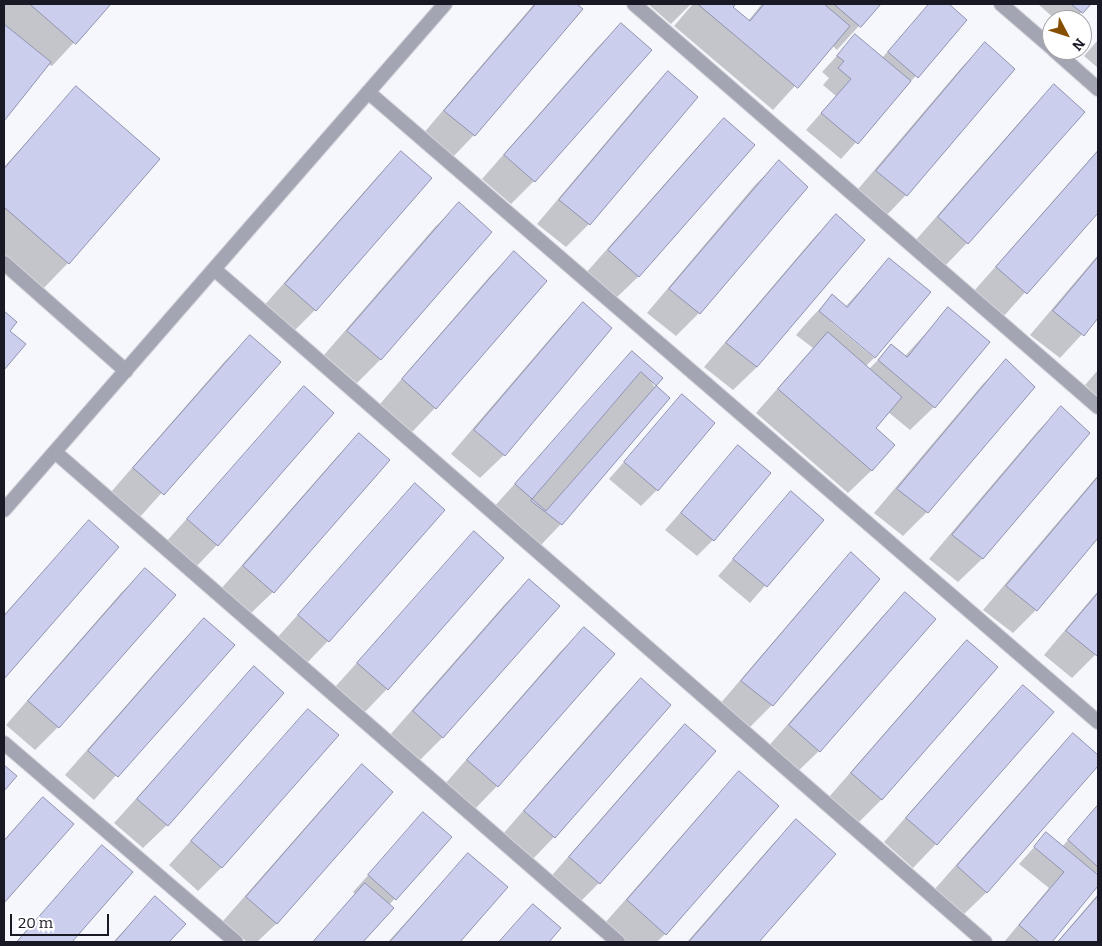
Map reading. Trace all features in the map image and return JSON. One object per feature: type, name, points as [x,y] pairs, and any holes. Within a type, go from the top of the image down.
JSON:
[{"type":"street","points":[[4,510],[445,4]]},
{"type":"street","points":[[634,4],[1098,407]]},
{"type":"street","points":[[1001,4],[1042,39]]},
{"type":"street","points":[[1066,60],[1098,88]]},
{"type":"street","points":[[368,92],[1098,722]]},
{"type":"street","points":[[4,263],[126,371]]},
{"type":"street","points":[[214,269],[984,942]]},
{"type":"street","points":[[55,452],[618,942]]},
{"type":"street","points":[[4,742],[236,942]]},
{"type":"building","points":[[30,4],[111,4],[76,44]]},
{"type":"building","points":[[536,4],[577,4],[583,9],[475,136],[444,111]]},
{"type":"building","points":[[698,4],[736,4],[733,7],[750,21],[764,4],[824,4],[850,26],[798,88]]},
{"type":"building","points":[[834,4],[881,4],[861,27]]},
{"type":"building","points":[[929,4],[949,4],[967,20],[918,78],[888,52]]},
{"type":"building","points":[[1071,4],[1091,4],[1086,10],[1079,10]]},
{"type":"building","points":[[621,23],[652,50],[535,182],[504,155]]},
{"type":"building","points":[[4,24],[51,62],[4,121]]},
{"type":"building","points":[[855,34],[911,81],[858,144],[821,113],[851,79],[838,68],[844,61],[837,56]]},
{"type":"building","points":[[985,42],[1015,69],[907,196],[876,171]]},
{"type":"building","points":[[668,71],[698,97],[590,225],[559,200]]},
{"type":"building","points":[[1054,84],[1085,112],[968,244],[938,217]]},
{"type":"building","points":[[76,86],[160,159],[69,264],[4,207],[4,169]]},
{"type":"building","points":[[724,118],[755,145],[639,277],[608,250]]},
{"type":"building","points":[[401,151],[432,178],[316,311],[285,284]]},
{"type":"building","points":[[1098,151],[1098,213],[1027,294],[996,267]]},
{"type":"building","points":[[779,160],[808,187],[700,314],[669,289]]},
{"type":"building","points":[[459,202],[492,232],[381,360],[347,331]]},
{"type":"building","points":[[836,214],[865,240],[757,367],[726,343]]},
{"type":"building","points":[[514,251],[547,281],[436,409],[402,379]]},
{"type":"building","points":[[1098,257],[1098,318],[1084,336],[1053,311]]},
{"type":"building","points":[[889,258],[931,292],[875,358],[819,311],[832,294],[847,307]]},
{"type":"building","points":[[583,302],[612,328],[505,456],[474,430]]},
{"type":"building","points":[[948,307],[990,342],[935,408],[878,360],[891,344],[907,357]]},
{"type":"building","points":[[4,311],[17,322],[10,331],[26,344],[4,370]]},
{"type":"building","points":[[828,332],[902,397],[876,428],[895,445],[872,471],[778,389]]},
{"type":"building","points":[[250,335],[281,362],[164,495],[133,468]]},
{"type":"building","points":[[632,351],[663,378],[546,511],[515,484]]},
{"type":"building","points":[[1006,359],[1035,387],[928,513],[897,489]]},
{"type":"building","points":[[641,372],[670,398],[562,525],[531,501]]},
{"type":"building","points":[[304,386],[334,413],[218,546],[187,519]]},
{"type":"building","points":[[682,394],[715,423],[658,491],[624,462]]},
{"type":"building","points":[[1061,406],[1090,433],[983,559],[952,535]]},
{"type":"building","points":[[359,433],[390,460],[274,593],[243,566]]},
{"type":"building","points":[[738,445],[771,473],[714,541],[681,513]]},
{"type":"building","points":[[1098,477],[1098,538],[1037,611],[1006,586]]},
{"type":"building","points":[[415,483],[445,510],[329,642],[298,615]]},
{"type":"building","points":[[791,491],[824,520],[767,587],[733,559]]},
{"type":"building","points":[[89,520],[119,547],[4,679],[4,616]]},
{"type":"building","points":[[474,531],[504,558],[388,690],[357,663]]},
{"type":"building","points":[[851,552],[880,579],[773,706],[741,681]]},
{"type":"building","points":[[145,568],[176,595],[59,728],[28,701]]},
{"type":"building","points":[[529,579],[560,606],[443,738],[413,711]]},
{"type":"building","points":[[905,592],[936,619],[820,752],[789,725]]},
{"type":"building","points":[[1098,593],[1098,654],[1097,656],[1066,631]]},
{"type":"building","points":[[204,618],[235,645],[118,777],[88,751]]},
{"type":"building","points":[[584,627],[615,654],[498,787],[467,760]]},
{"type":"building","points":[[967,640],[998,667],[882,800],[851,773]]},
{"type":"building","points":[[254,666],[284,693],[168,826],[137,799]]},
{"type":"building","points":[[641,678],[671,705],[555,838],[524,811]]},
{"type":"building","points":[[1023,685],[1054,712],[937,845],[906,818]]},
{"type":"building","points":[[308,709],[339,735],[222,868],[191,841]]},
{"type":"building","points":[[685,724],[716,751],[600,884],[569,857]]},
{"type":"building","points":[[1073,733],[1098,755],[1098,766],[987,893],[957,866]]},
{"type":"building","points":[[362,764],[393,792],[277,924],[246,897]]},
{"type":"building","points":[[4,765],[17,776],[4,791]]},
{"type":"building","points":[[739,771],[779,806],[666,935],[627,900]]},
{"type":"building","points":[[43,797],[74,824],[4,903],[4,841]]},
{"type":"building","points":[[1098,805],[1098,867],[1068,840]]},
{"type":"building","points":[[423,812],[452,837],[396,900],[368,875]]},
{"type":"building","points":[[796,819],[836,854],[759,942],[689,942]]},
{"type":"building","points":[[1046,832],[1098,875],[1098,886],[1052,942],[1039,942],[1019,925],[1064,872],[1034,847]]},
{"type":"building","points":[[102,845],[133,872],[72,942],[17,942]]},
{"type":"building","points":[[468,853],[508,887],[460,942],[390,942]]},
{"type":"building","points":[[365,883],[394,908],[363,942],[313,942]]},
{"type":"building","points":[[155,896],[186,924],[169,942],[115,942]]},
{"type":"building","points":[[1098,896],[1098,942],[1058,942]]},
{"type":"building","points":[[533,904],[561,928],[549,942],[499,942]]}]
